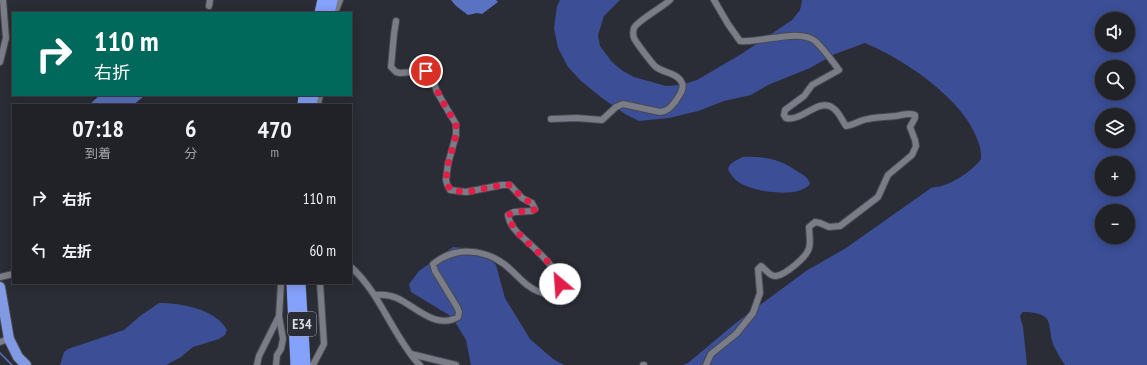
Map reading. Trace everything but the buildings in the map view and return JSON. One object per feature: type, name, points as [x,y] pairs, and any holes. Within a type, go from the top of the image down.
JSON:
[{"type":"highway","points":[[320,12],[323,0]]},
{"type":"highway","points":[[329,12],[332,0]]},
{"type":"highway","name":"E34","points":[[292,284],[296,365]]},
{"type":"highway","name":"E34","points":[[300,284],[305,365]]},
{"type":"highway","points":[[0,287],[4,341],[26,365]]},
{"type":"street","points":[[0,62],[6,38],[3,0]]},
{"type":"street","points":[[335,12],[340,0]]},
{"type":"street","points":[[551,119],[577,118],[602,120],[616,107],[623,104],[660,112],[670,108],[681,93],[683,83],[679,78],[655,67],[634,38],[634,29],[642,20],[670,0]]},
{"type":"street","points":[[706,365],[711,354],[736,334],[753,313],[760,293],[758,268],[761,266],[772,275],[776,276],[784,273],[807,254],[809,248],[809,227],[814,222],[820,222],[829,228],[840,226],[878,197],[888,175],[912,155],[916,146],[916,140],[910,127],[915,115],[910,113],[866,119],[846,126],[833,108],[828,105],[817,106],[801,116],[790,119],[786,118],[784,114],[785,110],[804,96],[812,85],[839,70],[815,41],[808,37],[792,35],[761,41],[740,41],[714,0]]},
{"type":"street","points":[[375,295],[391,296],[399,299],[432,319],[444,322],[452,321],[458,317],[459,312],[435,271],[433,264],[442,257],[455,253],[481,253],[498,260],[535,291],[549,294],[557,290],[560,284],[558,277],[548,262],[518,233],[509,222],[508,215],[514,212],[532,211],[535,209],[532,203],[522,198],[510,185],[502,185],[466,192],[450,190],[446,180],[448,164],[456,135],[456,124],[441,99],[432,78],[426,71],[400,73],[396,72],[391,67],[392,46],[396,21]]},
{"type":"street","points":[[352,267],[362,277],[375,295],[397,333],[420,365]]},
{"type":"street","points":[[0,277],[12,274]]},
{"type":"street","points":[[276,365],[277,355],[281,349],[283,339],[279,316],[281,284]]},
{"type":"street","points":[[313,365],[324,344],[320,284]]},
{"type":"street","points":[[257,365],[259,356],[279,316]]},
{"type":"street","points":[[411,354],[456,365]]},
{"type":"shaded area","points":[[451,0],[496,0],[498,2],[482,14],[477,13],[468,15]]},
{"type":"shaded area","points":[[560,0],[620,0],[604,16],[598,35],[600,46],[612,62],[623,71],[634,77],[666,86],[680,85],[697,80],[743,53],[792,20],[800,10],[802,0],[1147,0],[1147,365],[1065,365],[1053,343],[1049,324],[1046,318],[1030,312],[1023,312],[1020,316],[1023,327],[1027,365],[683,365],[688,363],[737,322],[806,271],[846,248],[931,188],[945,185],[966,174],[981,159],[980,146],[972,128],[948,97],[915,71],[881,50],[865,43],[835,54],[810,68],[768,85],[751,95],[724,101],[698,111],[669,118],[639,121],[625,114],[602,98],[581,81],[568,67],[558,48],[554,28],[557,6]]},
{"type":"shaded area","points":[[99,96],[143,97],[134,104],[90,104]]},
{"type":"shaded area","points":[[743,157],[758,157],[778,161],[803,175],[810,184],[804,189],[787,193],[766,191],[747,186],[736,180],[728,169],[732,163]]},
{"type":"shaded area","points":[[453,247],[475,249],[487,255],[496,265],[505,298],[530,339],[553,359],[564,365],[471,365],[466,340],[452,317],[411,292],[409,284],[419,271]]},
{"type":"shaded area","points":[[159,303],[177,304],[206,312],[222,323],[227,330],[225,335],[219,339],[193,347],[181,357],[166,365],[60,365],[64,352],[68,349],[124,330],[140,316]]},
{"type":"waterway","points":[[0,353],[12,365]]},
{"type":"route","points":[[426,71],[432,78],[437,92],[456,124],[456,135],[448,164],[446,180],[450,190],[466,192],[478,191],[502,185],[510,185],[522,198],[532,203],[535,209],[532,211],[518,211],[508,215],[509,222],[518,233],[548,262],[558,277],[560,284]]}]
